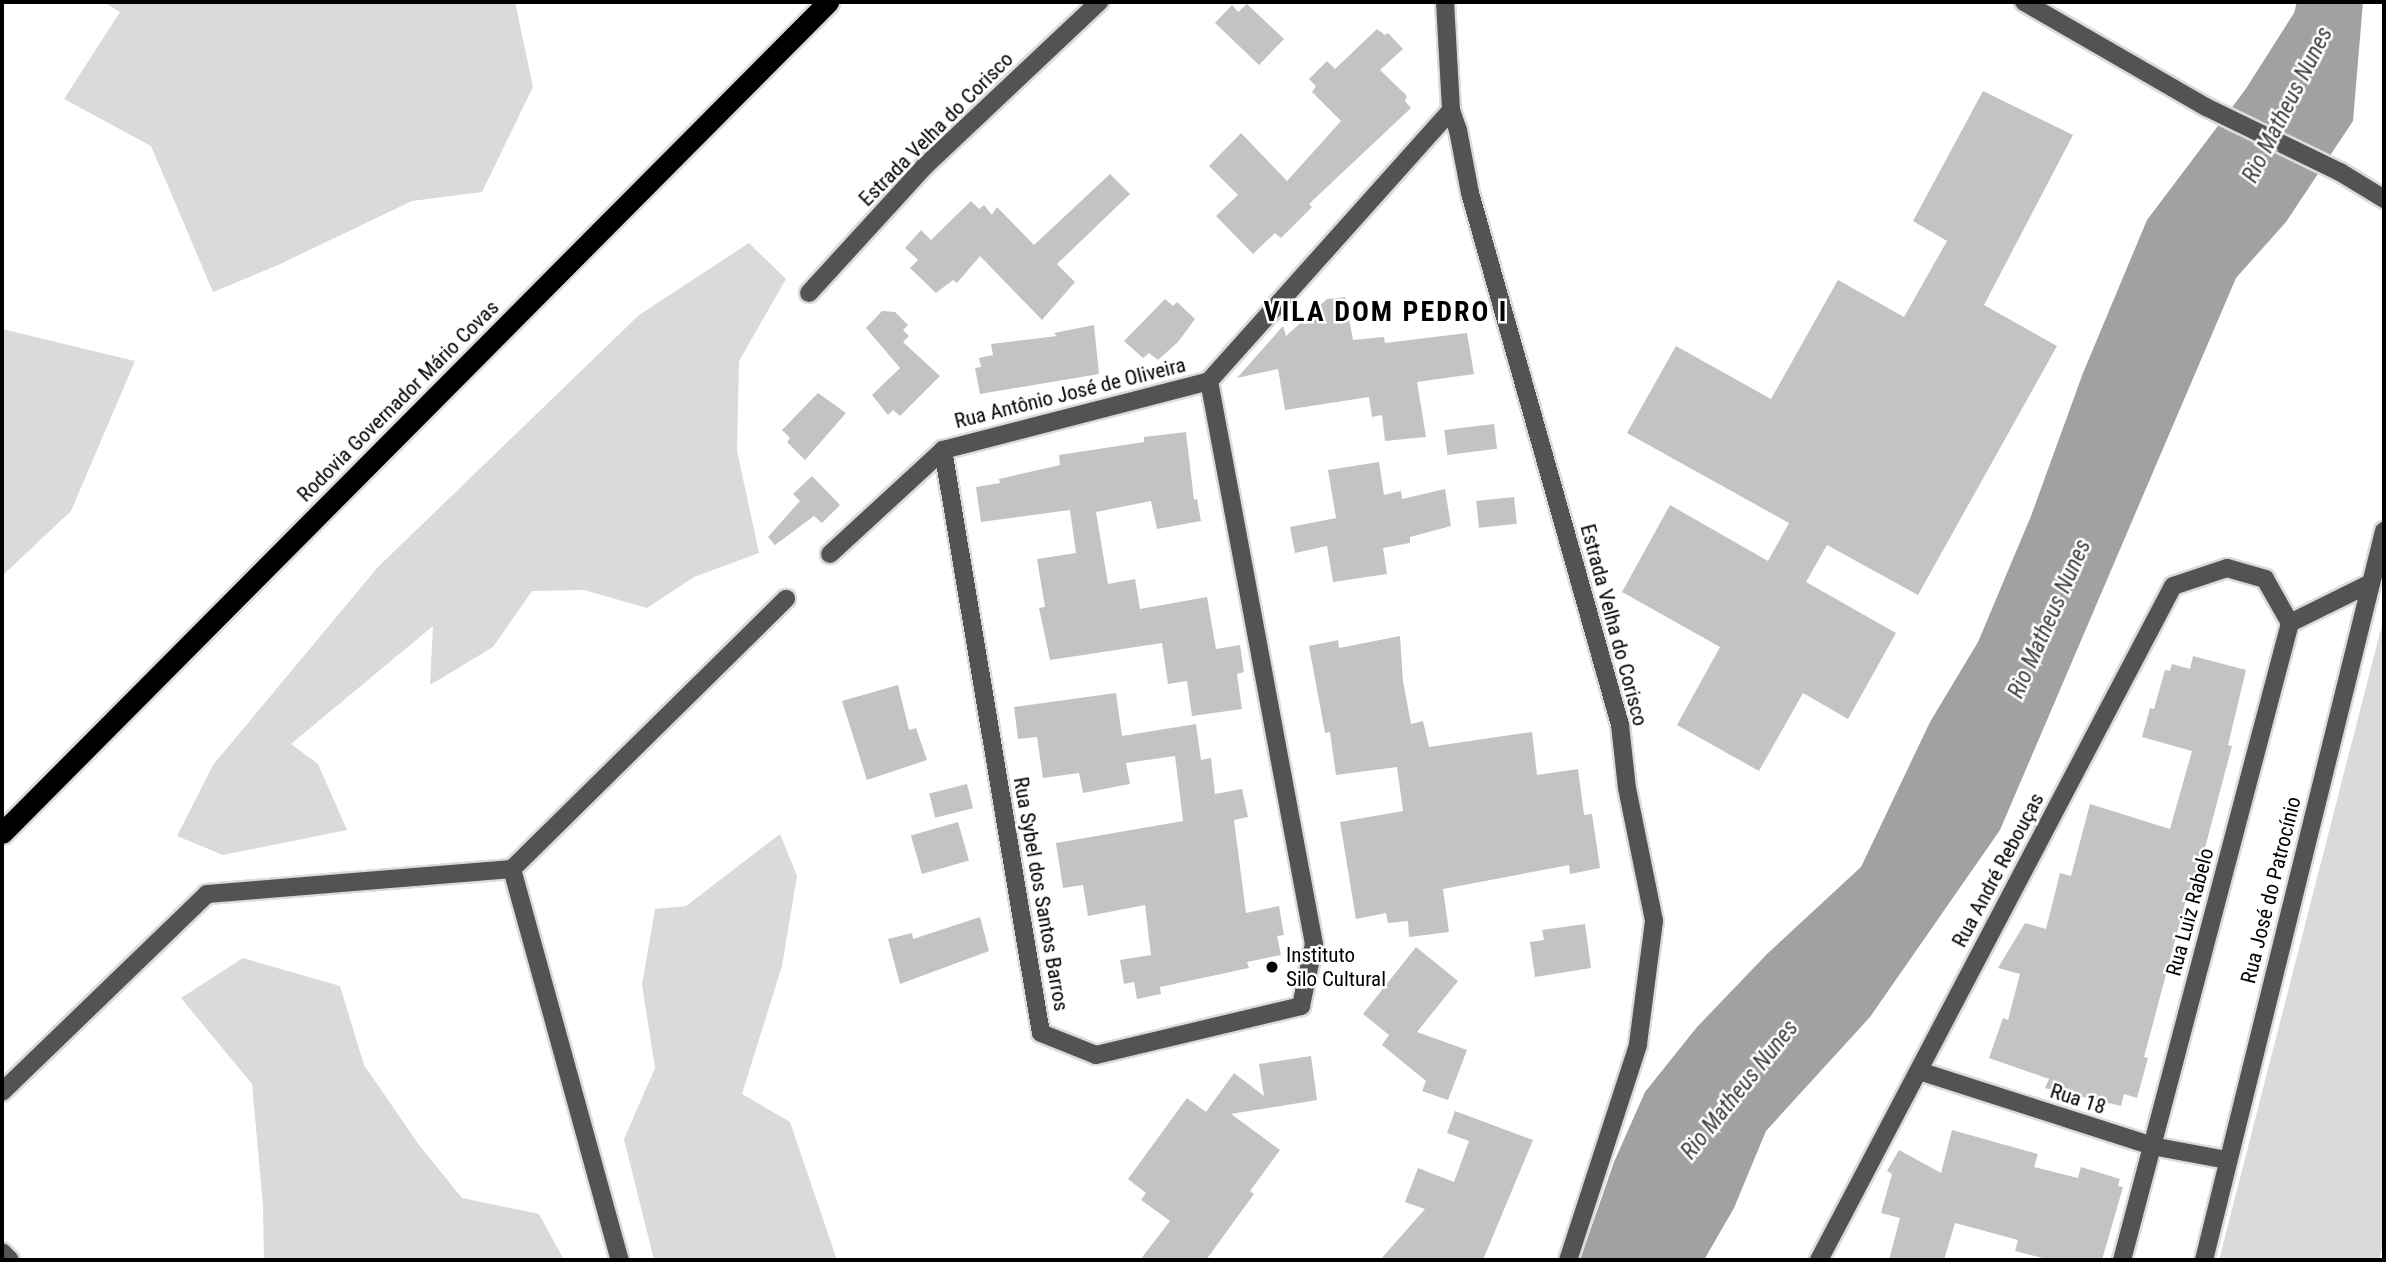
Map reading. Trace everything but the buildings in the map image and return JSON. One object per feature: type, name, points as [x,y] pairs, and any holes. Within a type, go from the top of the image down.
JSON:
[{"type":"highway","name":"Rodovia Governador Mário Covas","points":[[2,833],[828,2]]},
{"type":"street","name":"Estrada Velha do Corisco","points":[[809,293],[924,167],[1099,2]]},
{"type":"street","name":"Estrada Velha do Corisco","points":[[1445,2],[1451,110],[1458,130],[1470,192],[1620,726],[1627,788],[1654,921],[1638,1045],[1568,1260]]},
{"type":"street","points":[[2024,2],[2206,107],[2340,172],[2384,199]]},
{"type":"street","name":"Rua Antônio José de Oliveira","points":[[830,554],[943,450],[1209,381],[1451,110]]},
{"type":"street","name":"Rua Sybel dos Santos Barros","points":[[943,450],[1041,1033],[1096,1055],[1301,1006],[1314,944],[1209,381]]},
{"type":"street","name":"Rua José do Patrocínio","points":[[2204,1260],[2384,531]]},
{"type":"street","name":"Rua André Rebouças","points":[[1819,1260],[2173,586],[2227,568],[2265,579],[2290,622]]},
{"type":"street","points":[[2290,622],[2371,583]]},
{"type":"street","points":[[2,1092],[207,894],[512,869],[786,599]]},
{"type":"street","name":"Rua Luiz Rabelo","points":[[2122,1260],[2290,622]]},
{"type":"street","points":[[512,869],[620,1260]]},
{"type":"street","name":"Rua 18","points":[[1919,1071],[2152,1146],[2227,1160]]},
{"type":"street","points":[[2,1252],[10,1260]]},
{"type":"shaded area","points":[[104,2],[515,2],[533,87],[482,192],[412,201],[278,265],[213,292],[151,146],[64,99],[120,12]]},
{"type":"shaded area","points":[[749,243],[786,279],[739,361],[737,451],[759,553],[694,577],[647,608],[584,590],[532,591],[493,647],[430,685],[433,626],[291,744],[318,764],[347,830],[223,855],[177,836],[213,765],[378,567],[639,315]]},
{"type":"shaded area","points":[[2,329],[135,361],[71,511],[2,576]]},
{"type":"shaded area","points":[[2384,617],[2384,1240],[2379,1260],[2219,1260]]},
{"type":"shaded area","points":[[780,834],[797,876],[782,966],[742,1094],[790,1122],[837,1260],[654,1260],[624,1139],[655,1068],[642,985],[655,909],[686,906]]},
{"type":"shaded area","points":[[243,958],[340,986],[364,1065],[419,1145],[462,1198],[539,1214],[564,1260],[264,1260],[263,1206],[252,1084],[181,998]]},
{"type":"water","name":"Rio Matheus Nunes","points":[[2297,2],[2363,2],[2353,121],[2286,222],[2236,278],[2000,830],[1870,1017],[1766,1131],[1734,1208],[1704,1260],[1580,1260],[1614,1162],[1645,1092],[1697,1027],[1768,953],[1861,867],[1930,722],[1978,642],[2031,516],[2083,373],[2147,220],[2245,90],[2294,13]]},
{"type":"place","name":"Instituto Silo Cultural","points":[[1272,967]]},
{"type":"district","name":"VILA DOM PEDRO I","points":[[1386,312]]}]
